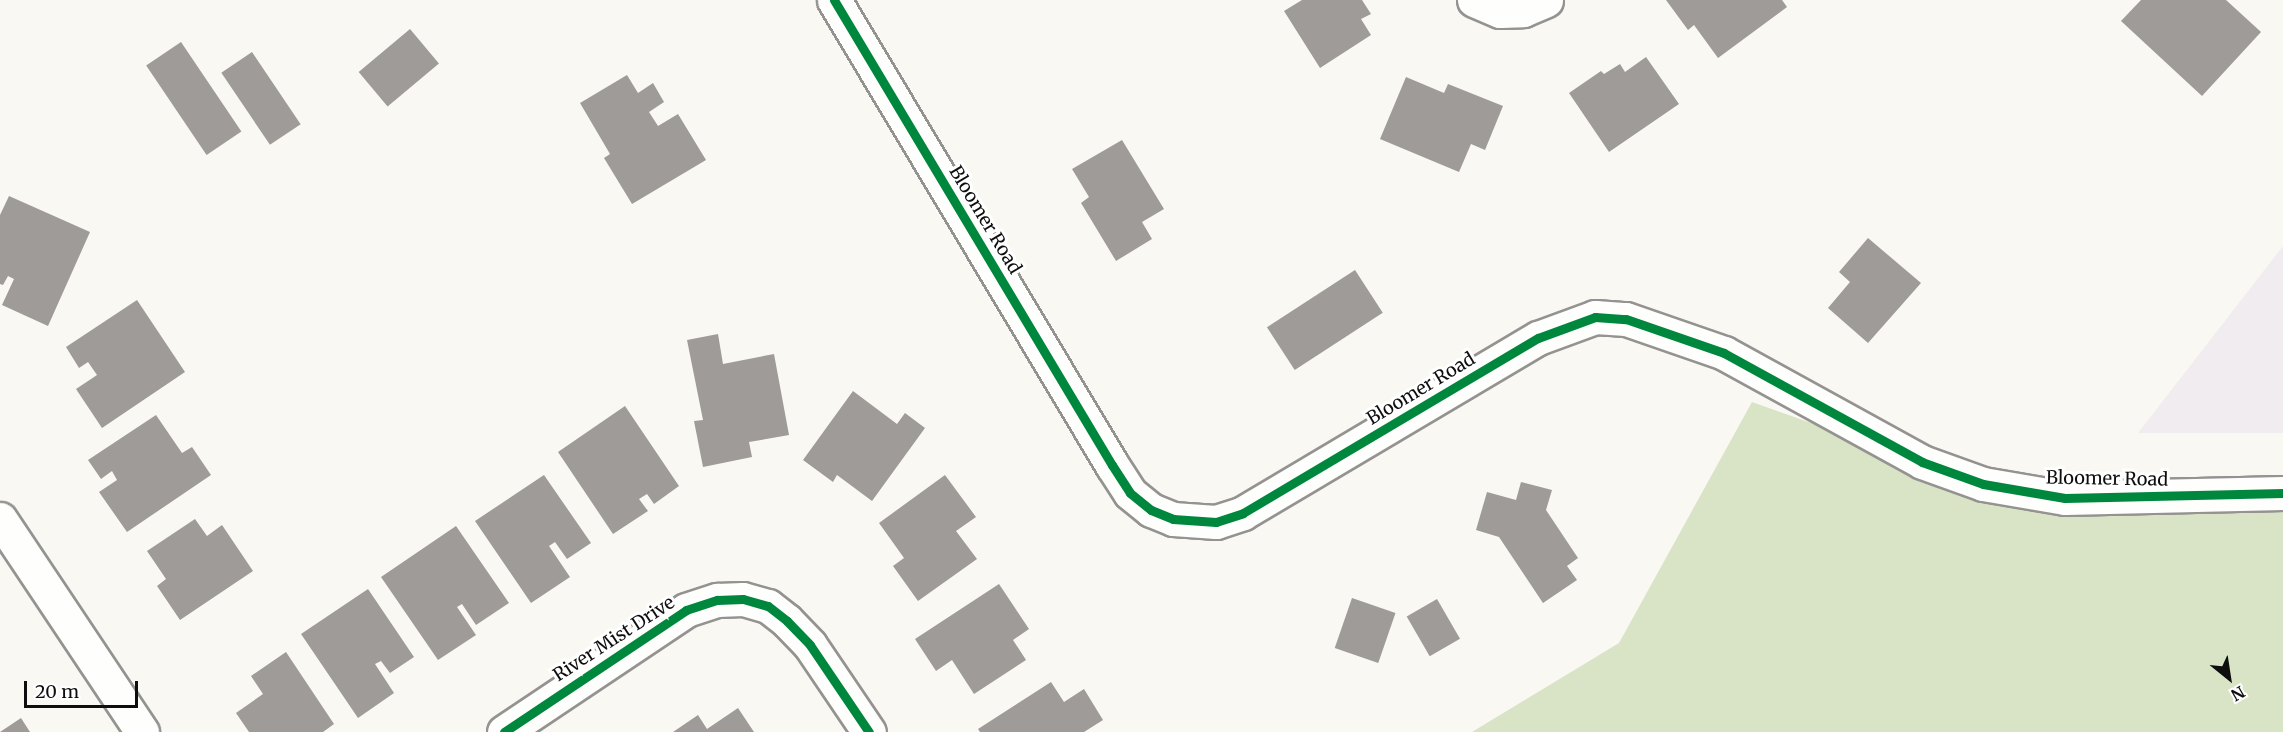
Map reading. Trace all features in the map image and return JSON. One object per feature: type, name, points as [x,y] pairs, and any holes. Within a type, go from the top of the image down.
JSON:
[{"type":"street","name":"Bloomer Road","points":[[834,0],[1130,493],[1151,510],[1173,519],[1216,522],[1243,513],[1280,495],[1538,338],[1595,317],[1626,319],[1724,353],[1922,462],[1983,484],[2065,498],[2283,492]]},
{"type":"street","points":[[1474,0],[1500,11],[1522,10],[1546,0]]},
{"type":"street","points":[[0,519],[142,732]]},
{"type":"street","name":"River Mist Drive","points":[[504,732],[686,610],[717,600],[743,599],[768,606],[788,621],[810,645],[868,732]]},
{"type":"shaded area","points":[[2283,246],[2283,433],[2138,433]]},
{"type":"green space","points":[[1752,402],[1983,484],[2283,493],[2283,732],[1472,732],[1619,643]]},
{"type":"building","points":[[1302,0],[1362,0],[1371,14],[1361,19],[1371,35],[1320,68],[1284,11]]},
{"type":"building","points":[[1666,0],[1782,0],[1787,7],[1718,58],[1694,25],[1688,30]]},
{"type":"building","points":[[2141,0],[2226,0],[2261,32],[2202,96],[2121,21]]},
{"type":"building","points":[[410,29],[439,63],[388,107],[359,72]]},
{"type":"building","points":[[181,42],[241,132],[207,155],[146,65]]},
{"type":"building","points":[[252,52],[301,124],[270,145],[221,73]]},
{"type":"building","points":[[1646,57],[1679,104],[1609,152],[1569,93],[1601,71],[1604,74],[1620,64],[1625,72]]},
{"type":"building","points":[[627,75],[638,93],[653,83],[664,102],[649,112],[658,126],[678,114],[706,160],[632,204],[604,158],[610,154],[580,103]]},
{"type":"building","points":[[1406,77],[1444,93],[1448,84],[1503,106],[1485,150],[1471,144],[1459,172],[1380,139]]},
{"type":"building","points":[[1122,140],[1164,209],[1142,222],[1152,239],[1116,261],[1081,203],[1089,197],[1072,169]]},
{"type":"building","points":[[9,196],[90,232],[48,326],[2,305],[14,279],[8,276],[3,285],[0,284],[0,215]]},
{"type":"building","points":[[1868,238],[1921,283],[1868,343],[1828,308],[1850,282],[1839,272]]},
{"type":"building","points":[[1355,270],[1383,313],[1295,370],[1267,327]]},
{"type":"building","points":[[137,300],[185,372],[102,428],[76,389],[97,375],[88,362],[79,368],[66,347]]},
{"type":"building","points":[[718,334],[723,364],[774,354],[789,435],[749,442],[752,457],[703,467],[694,421],[703,420],[687,340]]},
{"type":"building","points":[[853,391],[897,424],[905,413],[925,428],[872,501],[837,475],[833,482],[803,460]]},
{"type":"building","points":[[625,406],[679,486],[654,504],[647,494],[639,499],[648,511],[613,534],[558,452]]},
{"type":"building","points":[[156,415],[182,453],[192,447],[211,475],[127,532],[99,492],[117,480],[112,471],[101,479],[88,460]]},
{"type":"building","points":[[544,475],[591,543],[567,559],[555,542],[549,546],[570,577],[531,603],[475,521]]},
{"type":"building","points":[[945,475],[976,517],[956,531],[977,559],[918,601],[893,566],[904,558],[879,523]]},
{"type":"building","points":[[1521,482],[1552,490],[1546,510],[1578,558],[1567,566],[1577,580],[1543,603],[1499,537],[1476,530],[1487,492],[1516,500]]},
{"type":"building","points":[[195,519],[207,536],[222,525],[253,571],[180,620],[157,586],[166,579],[147,551]]},
{"type":"building","points":[[456,526],[509,603],[476,625],[462,604],[457,607],[476,635],[438,660],[381,577]]},
{"type":"building","points":[[999,584],[1029,629],[1013,640],[1026,660],[974,694],[952,660],[936,671],[915,639]]},
{"type":"building","points":[[368,589],[414,657],[390,673],[381,661],[375,664],[394,693],[358,718],[301,634]]},
{"type":"building","points":[[1352,598],[1395,613],[1378,663],[1335,648]]},
{"type":"building","points":[[1437,599],[1460,639],[1430,656],[1407,616]]},
{"type":"building","points":[[286,652],[334,724],[323,732],[249,732],[236,713],[263,694],[251,676]]},
{"type":"building","points":[[1051,682],[1064,702],[1084,689],[1103,720],[1084,732],[980,732],[978,729]]},
{"type":"building","points":[[738,708],[754,732],[673,732],[698,715],[707,729]]},
{"type":"building","points":[[21,718],[30,732],[0,732]]},
{"type":"cycle path","points":[[834,0],[1130,493],[1151,510],[1173,519],[1216,522],[1243,513],[1538,338],[1595,317],[1626,319],[1724,353],[1922,462],[1983,484],[2065,498],[2283,493]]},
{"type":"cycle path","points":[[504,732],[686,610],[717,600],[743,599],[768,606],[787,621],[810,645],[869,732]]}]
